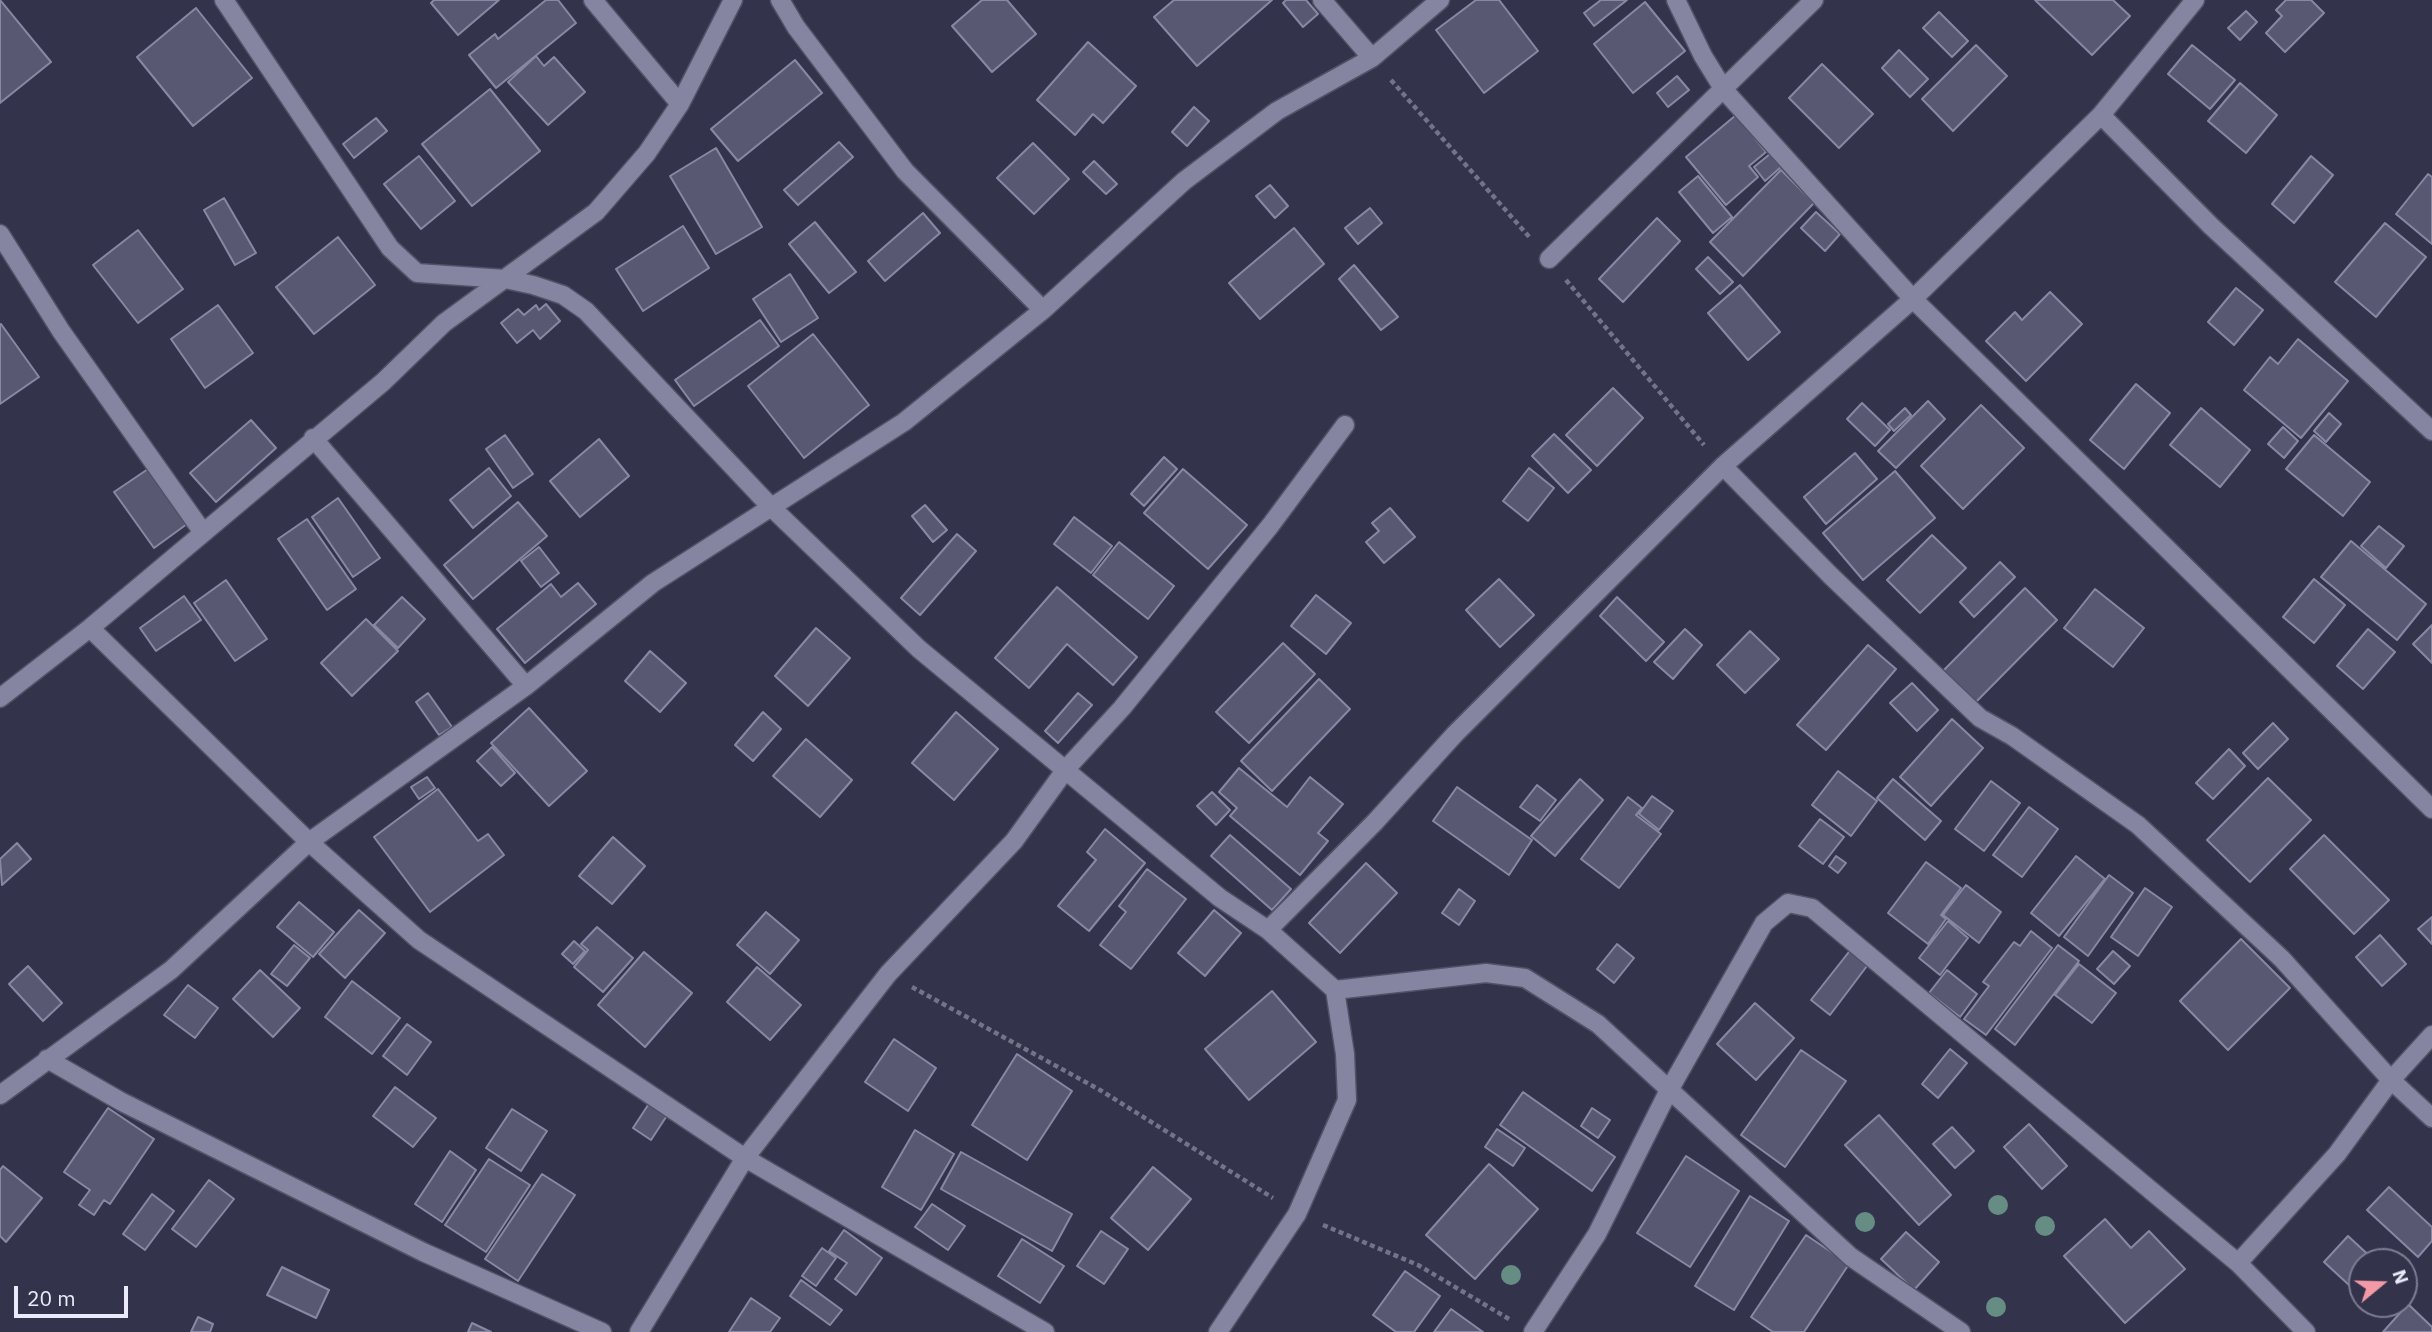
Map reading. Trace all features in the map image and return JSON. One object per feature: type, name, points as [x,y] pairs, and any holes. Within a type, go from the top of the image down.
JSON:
[{"type":"street","points":[[224,0],[390,248],[417,273],[505,279],[563,295],[586,311],[771,507],[919,649],[1220,898],[1268,930],[1335,990],[1345,1054],[1347,1100],[1297,1214],[1218,1332]]},
{"type":"street","points":[[593,0],[680,104]]},
{"type":"street","points":[[1,695],[90,628],[202,531],[383,382],[444,323],[596,212],[647,153],[680,104],[733,0]]},
{"type":"street","points":[[780,0],[796,27],[905,172],[1043,310]]},
{"type":"street","points":[[1322,0],[1372,58]]},
{"type":"street","points":[[0,1095],[171,970],[309,842],[526,685],[653,583],[904,422],[1043,310],[1184,181],[1278,111],[1372,58],[1440,0]]},
{"type":"street","points":[[1676,0],[1703,56],[1724,90],[1913,299],[2432,809]]},
{"type":"street","points":[[1549,259],[1814,0]]},
{"type":"street","points":[[1268,930],[1375,822],[1455,734],[1723,466],[1913,299],[2101,115],[2195,0]]},
{"type":"street","points":[[2101,115],[2211,226],[2432,431]]},
{"type":"street","points":[[0,234],[61,331],[202,531]]},
{"type":"street","points":[[639,1332],[745,1158],[888,974],[1014,841],[1066,769],[1122,708],[1270,526],[1345,425]]},
{"type":"street","points":[[313,438],[526,685]]},
{"type":"street","points":[[1723,466],[1831,576],[1980,718],[2012,736],[2138,825],[2282,959],[2391,1080],[2432,1118]]},
{"type":"street","points":[[90,628],[309,842],[419,940],[745,1158],[1045,1332]]},
{"type":"street","points":[[1526,1329],[1597,1234],[1668,1092],[1764,923],[1788,903],[1812,908],[2238,1263],[2306,1332]]},
{"type":"street","points":[[1335,990],[1486,973],[1525,978],[1598,1024],[1668,1092],[1851,1256],[1961,1332]]},
{"type":"street","points":[[2238,1263],[2337,1154],[2391,1080],[2432,1035]]},
{"type":"street","points":[[47,1059],[122,1102],[423,1252],[602,1332]]},
{"type":"path","points":[[888,974],[1100,1090],[1186,1141],[1297,1214],[1418,1265],[1526,1329]]},
{"type":"building","points":[[0,0],[51,62],[0,103]]},
{"type":"building","points":[[434,0],[499,0],[458,35],[431,3]]},
{"type":"building","points":[[546,0],[558,0],[576,23],[496,88],[469,55],[495,34],[498,39]]},
{"type":"building","points":[[982,0],[1007,0],[1036,34],[992,72],[952,26]]},
{"type":"building","points":[[1174,0],[1272,0],[1197,66],[1154,17]]},
{"type":"building","points":[[1286,0],[1306,0],[1318,14],[1303,27],[1283,3]]},
{"type":"building","points":[[1476,0],[1499,0],[1538,51],[1484,93],[1436,30]]},
{"type":"building","points":[[1601,0],[1627,0],[1594,26],[1584,13]]},
{"type":"building","points":[[2035,0],[2113,0],[2130,16],[2092,55]]},
{"type":"building","points":[[2286,0],[2311,0],[2324,13],[2285,52],[2266,33],[2282,16],[2276,10]]},
{"type":"building","points":[[1645,2],[1685,51],[1633,93],[1594,44]]},
{"type":"building","points":[[196,8],[252,78],[193,126],[137,57]]},
{"type":"building","points":[[2246,11],[2257,22],[2240,40],[2228,28]]},
{"type":"building","points":[[1939,12],[1968,41],[1952,57],[1923,28]]},
{"type":"building","points":[[1088,42],[1136,86],[1103,123],[1093,114],[1075,135],[1037,100]]},
{"type":"building","points":[[1976,45],[2007,76],[1953,131],[1922,99]]},
{"type":"building","points":[[2192,45],[2235,80],[2210,109],[2168,74]]},
{"type":"building","points":[[1899,50],[1928,79],[1910,97],[1882,68]]},
{"type":"building","points":[[536,56],[544,66],[554,57],[585,92],[548,125],[508,82]]},
{"type":"building","points":[[795,60],[822,93],[738,161],[711,129]]},
{"type":"building","points":[[1822,64],[1873,114],[1839,148],[1789,98]]},
{"type":"building","points":[[1677,76],[1689,90],[1668,107],[1657,93]]},
{"type":"building","points":[[2240,83],[2277,115],[2246,153],[2208,121]]},
{"type":"building","points":[[490,89],[540,151],[472,206],[422,144]]},
{"type":"building","points":[[1194,107],[1209,121],[1187,146],[1172,132]]},
{"type":"building","points":[[1736,115],[1766,152],[1749,166],[1758,177],[1726,205],[1686,157]]},
{"type":"building","points":[[376,118],[387,131],[354,158],[343,144]]},
{"type":"building","points":[[839,142],[853,157],[798,205],[784,190]]},
{"type":"building","points":[[1033,143],[1069,179],[1034,214],[997,178]]},
{"type":"building","points":[[716,148],[762,227],[716,254],[670,176]]},
{"type":"building","points":[[1770,154],[1781,167],[1765,181],[1754,167]]},
{"type":"building","points":[[419,156],[455,201],[421,229],[384,184]]},
{"type":"building","points":[[2311,156],[2333,175],[2294,223],[2272,204]]},
{"type":"building","points":[[1094,161],[1117,184],[1106,194],[1083,172]]},
{"type":"building","points":[[1781,170],[1814,203],[1743,276],[1710,242]]},
{"type":"building","points":[[2428,174],[2432,177],[2432,244],[2396,214]]},
{"type":"building","points":[[1698,176],[1732,217],[1713,233],[1679,192]]},
{"type":"building","points":[[1270,185],[1288,206],[1275,218],[1256,196]]},
{"type":"building","points":[[224,198],[256,253],[235,265],[204,210]]},
{"type":"building","points":[[1370,208],[1382,223],[1358,244],[1345,228]]},
{"type":"building","points":[[1816,212],[1840,234],[1825,251],[1801,228]]},
{"type":"building","points":[[923,213],[940,233],[885,281],[868,261]]},
{"type":"building","points":[[1657,218],[1680,241],[1623,302],[1599,279]]},
{"type":"building","points":[[815,222],[856,272],[829,293],[789,244]]},
{"type":"building","points":[[2385,223],[2426,257],[2376,317],[2335,282]]},
{"type":"building","points":[[683,226],[709,268],[643,311],[616,269]]},
{"type":"building","points":[[1294,228],[1324,264],[1260,319],[1229,283]]},
{"type":"building","points":[[138,230],[183,289],[138,323],[93,265]]},
{"type":"building","points":[[338,237],[375,285],[314,334],[276,287]]},
{"type":"building","points":[[1708,257],[1733,282],[1720,294],[1696,269]]},
{"type":"building","points":[[1354,265],[1398,317],[1381,330],[1339,279]]},
{"type":"building","points":[[790,274],[818,318],[781,342],[753,299]]},
{"type":"building","points":[[1740,285],[1780,332],[1748,360],[1708,313]]},
{"type":"building","points":[[2236,288],[2263,310],[2234,345],[2208,322]]},
{"type":"building","points":[[2050,292],[2082,324],[2026,381],[1986,341],[2015,312],[2022,320]]},
{"type":"building","points":[[546,304],[560,321],[540,339],[533,330],[517,343],[501,323],[518,309],[524,315],[536,305],[539,310]]},
{"type":"building","points":[[218,305],[253,353],[205,388],[171,339]]},
{"type":"building","points":[[760,320],[779,346],[694,406],[675,380]]},
{"type":"building","points":[[0,325],[39,377],[0,404]]},
{"type":"building","points":[[813,334],[869,405],[804,458],[748,386]]},
{"type":"building","points":[[2298,339],[2348,381],[2301,438],[2244,390],[2270,357],[2278,364]]},
{"type":"building","points":[[2136,384],[2170,413],[2124,469],[2090,440]]},
{"type":"building","points":[[1613,388],[1643,418],[1597,466],[1566,435]]},
{"type":"building","points":[[1928,401],[1945,419],[1896,468],[1878,451]]},
{"type":"building","points":[[1862,403],[1890,430],[1875,446],[1847,419]]},
{"type":"building","points":[[1981,405],[2024,448],[1963,509],[1921,466]]},
{"type":"building","points":[[1905,408],[1911,415],[1894,431],[1888,424]]},
{"type":"building","points":[[2201,408],[2250,450],[2220,487],[2170,445]]},
{"type":"building","points":[[2329,413],[2341,424],[2326,442],[2314,431]]},
{"type":"building","points":[[251,420],[276,448],[216,502],[190,473]]},
{"type":"building","points":[[2283,427],[2298,441],[2284,458],[2268,444]]},
{"type":"building","points":[[1554,434],[1591,470],[1568,493],[1532,456]]},
{"type":"building","points":[[505,435],[533,474],[513,488],[486,449]]},
{"type":"building","points":[[2314,435],[2370,482],[2343,516],[2286,469]]},
{"type":"building","points":[[599,439],[629,476],[580,517],[550,481]]},
{"type":"building","points":[[1855,453],[1877,479],[1826,524],[1804,497]]},
{"type":"building","points":[[1164,457],[1177,469],[1144,506],[1131,494]]},
{"type":"building","points":[[489,468],[511,496],[473,528],[450,500]]},
{"type":"building","points":[[1529,468],[1554,488],[1528,521],[1503,501]]},
{"type":"building","points":[[148,469],[187,524],[154,548],[114,492]]},
{"type":"building","points":[[1183,469],[1247,525],[1208,569],[1144,513]]},
{"type":"building","points":[[1895,471],[1935,518],[1863,580],[1823,533]]},
{"type":"building","points":[[338,498],[380,558],[353,577],[312,517]]},
{"type":"building","points":[[518,502],[547,536],[473,599],[444,565]]},
{"type":"building","points":[[925,505],[947,530],[933,542],[912,516]]},
{"type":"building","points":[[1390,508],[1415,537],[1384,563],[1366,542],[1379,531],[1372,523]]},
{"type":"building","points":[[1074,517],[1112,546],[1091,573],[1054,544]]},
{"type":"building","points":[[307,519],[356,589],[327,610],[278,539]]},
{"type":"building","points":[[2379,526],[2404,546],[2386,568],[2361,546]]},
{"type":"building","points":[[957,534],[976,551],[920,615],[901,598]]},
{"type":"building","points":[[1932,535],[1966,568],[1920,613],[1887,580]]},
{"type":"building","points":[[2351,541],[2426,604],[2397,640],[2321,577]]},
{"type":"building","points":[[1119,542],[1174,586],[1148,619],[1093,575]]},
{"type":"building","points":[[539,547],[559,573],[541,587],[521,561]]},
{"type":"building","points":[[2000,562],[2015,577],[1974,617],[1960,602]]},
{"type":"building","points":[[1499,579],[1534,615],[1500,647],[1466,610]]},
{"type":"building","points":[[2314,579],[2345,605],[2314,643],[2283,617]]},
{"type":"building","points":[[226,580],[267,639],[235,661],[194,603]]},
{"type":"building","points":[[578,583],[596,604],[525,663],[497,629],[551,584],[561,597]]},
{"type":"building","points":[[1057,587],[1137,657],[1113,685],[1067,644],[1029,688],[995,658]]},
{"type":"building","points":[[2025,588],[2057,620],[1972,706],[1940,674]]},
{"type":"building","points":[[2095,589],[2144,628],[2113,667],[2064,628]]},
{"type":"building","points":[[1316,595],[1351,623],[1326,654],[1291,626]]},
{"type":"building","points":[[184,596],[201,620],[156,651],[140,628]]},
{"type":"building","points":[[402,597],[425,619],[398,648],[374,625]]},
{"type":"building","points":[[1617,597],[1664,642],[1646,661],[1600,616]]},
{"type":"building","points":[[366,619],[398,651],[352,696],[321,663]]},
{"type":"building","points":[[2432,625],[2432,663],[2413,644]]},
{"type":"building","points":[[816,628],[850,658],[808,706],[775,676]]},
{"type":"building","points":[[1685,629],[1702,645],[1673,679],[1654,662]]},
{"type":"building","points":[[2368,629],[2395,652],[2363,689],[2337,666]]},
{"type":"building","points":[[1750,631],[1779,659],[1745,693],[1717,665]]},
{"type":"building","points":[[1283,643],[1315,674],[1249,743],[1216,712]]},
{"type":"building","points":[[1868,645],[1896,669],[1826,750],[1797,725]]},
{"type":"building","points":[[650,651],[686,683],[660,712],[625,681]]},
{"type":"building","points":[[1319,679],[1350,709],[1272,791],[1241,761]]},
{"type":"building","points":[[1912,683],[1938,710],[1917,731],[1890,703]]},
{"type":"building","points":[[428,693],[452,727],[439,735],[416,702]]},
{"type":"building","points":[[1078,693],[1092,705],[1058,743],[1045,731]]},
{"type":"building","points":[[529,708],[587,771],[549,806],[491,743]]},
{"type":"building","points":[[763,712],[781,729],[753,761],[735,745]]},
{"type":"building","points":[[956,712],[998,749],[954,800],[912,763]]},
{"type":"building","points":[[1952,719],[1983,748],[1931,806],[1900,777]]},
{"type":"building","points":[[2273,723],[2288,739],[2258,769],[2243,753]]},
{"type":"building","points":[[806,739],[852,780],[820,817],[773,776]]},
{"type":"building","points":[[492,747],[515,773],[501,786],[477,761]]},
{"type":"building","points":[[2229,749],[2245,766],[2213,799],[2196,783]]},
{"type":"building","points":[[1239,768],[1287,807],[1310,777],[1343,804],[1318,833],[1328,841],[1300,875],[1230,816],[1237,808],[1219,792]]},
{"type":"building","points":[[1838,771],[1877,801],[1851,836],[1812,805]]},
{"type":"building","points":[[427,777],[435,788],[419,799],[411,787]]},
{"type":"building","points":[[2268,778],[2311,820],[2250,882],[2207,840]]},
{"type":"building","points":[[1580,779],[1603,800],[1555,856],[1531,836]]},
{"type":"building","points":[[1893,779],[1941,821],[1925,840],[1877,798]]},
{"type":"building","points":[[1991,781],[2020,803],[1984,851],[1955,829]]},
{"type":"building","points":[[1537,785],[1556,800],[1540,821],[1520,807]]},
{"type":"building","points":[[1457,787],[1532,840],[1509,875],[1433,821]]},
{"type":"building","points":[[438,789],[478,841],[488,834],[504,855],[430,912],[374,837]]},
{"type":"building","points":[[1212,792],[1230,810],[1216,825],[1197,806]]},
{"type":"building","points":[[1652,796],[1673,811],[1659,830],[1639,814]]},
{"type":"building","points":[[1628,797],[1642,808],[1636,815],[1661,834],[1619,888],[1581,859]]},
{"type":"building","points":[[2029,807],[2058,829],[2022,877],[1993,855]]},
{"type":"building","points":[[1820,819],[1844,837],[1823,864],[1799,846]]},
{"type":"building","points":[[1105,829],[1145,863],[1089,931],[1058,906],[1096,860],[1087,852]]},
{"type":"building","points":[[1230,835],[1291,889],[1272,910],[1211,856]]},
{"type":"building","points":[[2324,835],[2389,900],[2354,934],[2290,869]]},
{"type":"building","points":[[613,837],[645,866],[612,904],[579,876]]},
{"type":"building","points":[[17,843],[31,859],[2,885],[0,859]]},
{"type":"building","points":[[1836,856],[1846,863],[1838,873],[1829,866]]},
{"type":"building","points":[[2076,856],[2105,879],[2059,936],[2031,913]]},
{"type":"building","points":[[1926,862],[1961,888],[1941,915],[1946,919],[1928,944],[1888,913]]},
{"type":"building","points":[[1366,863],[1397,893],[1340,953],[1309,923]]},
{"type":"building","points":[[1147,869],[1186,899],[1131,969],[1100,945],[1126,912],[1119,906]]},
{"type":"building","points":[[2109,875],[2133,893],[2088,956],[2064,937]]},
{"type":"building","points":[[1966,885],[2001,912],[1979,943],[1943,915]]},
{"type":"building","points":[[2145,888],[2172,907],[2138,956],[2111,937]]},
{"type":"building","points":[[1459,889],[1475,901],[1459,925],[1442,913]]},
{"type":"building","points":[[299,902],[334,932],[313,957],[277,927]]},
{"type":"building","points":[[359,910],[385,933],[345,978],[319,954]]},
{"type":"building","points":[[1214,910],[1241,933],[1205,976],[1178,953]]},
{"type":"building","points":[[766,912],[799,940],[770,974],[737,945]]},
{"type":"building","points":[[2432,917],[2432,944],[2418,929]]},
{"type":"building","points":[[1948,921],[1968,938],[1940,975],[1919,958]]},
{"type":"building","points":[[597,927],[633,958],[603,992],[574,967],[588,950],[581,944]]},
{"type":"building","points":[[2031,931],[2052,948],[1986,1035],[1964,1019],[1989,986],[1983,982],[2014,942],[2020,946]]},
{"type":"building","points":[[2380,935],[2406,964],[2382,986],[2356,957]]},
{"type":"building","points":[[2241,939],[2290,988],[2228,1050],[2180,1001]]},
{"type":"building","points":[[574,941],[585,951],[573,964],[562,954]]},
{"type":"building","points":[[1617,944],[1634,958],[1614,983],[1597,969]]},
{"type":"building","points":[[294,945],[310,958],[287,986],[271,974]]},
{"type":"building","points":[[2058,945],[2079,961],[2015,1045],[1995,1029]]},
{"type":"building","points":[[1852,948],[1870,962],[1830,1015],[1811,1000]]},
{"type":"building","points":[[2113,951],[2130,966],[2114,984],[2097,969]]},
{"type":"building","points":[[644,952],[692,993],[645,1047],[598,1005]]},
{"type":"building","points":[[2079,964],[2116,993],[2092,1023],[2055,995]]},
{"type":"building","points":[[28,966],[62,1003],[43,1021],[9,984]]},
{"type":"building","points":[[757,967],[801,1005],[770,1040],[727,1002]]},
{"type":"building","points":[[260,970],[300,1008],[273,1037],[233,999]]},
{"type":"building","points":[[1947,970],[1977,994],[1960,1017],[1929,993]]},
{"type":"building","points":[[352,981],[400,1018],[372,1054],[325,1017]]},
{"type":"building","points":[[188,985],[218,1008],[195,1038],[164,1015]]},
{"type":"building","points":[[1272,991],[1316,1042],[1249,1100],[1205,1049]]},
{"type":"building","points":[[1755,1003],[1794,1038],[1756,1080],[1717,1044]]},
{"type":"building","points":[[407,1024],[431,1042],[407,1075],[383,1056]]},
{"type":"building","points":[[894,1039],[936,1068],[908,1111],[865,1082]]},
{"type":"building","points":[[1950,1049],[1967,1063],[1938,1098],[1922,1084]]},
{"type":"building","points":[[1801,1050],[1846,1081],[1785,1167],[1741,1135]]},
{"type":"building","points":[[1017,1054],[1072,1091],[1027,1160],[972,1125]]},
{"type":"building","points":[[395,1087],[436,1118],[413,1147],[373,1116]]},
{"type":"building","points":[[1523,1092],[1615,1157],[1592,1191],[1500,1125]]},
{"type":"building","points":[[650,1102],[668,1114],[651,1140],[633,1128]]},
{"type":"building","points":[[108,1108],[154,1139],[110,1204],[104,1200],[94,1215],[79,1205],[90,1190],[64,1172]]},
{"type":"building","points":[[1592,1108],[1610,1120],[1598,1138],[1581,1126]]},
{"type":"building","points":[[512,1109],[547,1131],[521,1171],[486,1148]]},
{"type":"building","points":[[1879,1115],[1951,1195],[1919,1225],[1845,1145]]},
{"type":"building","points":[[2029,1124],[2067,1166],[2042,1189],[2004,1147]]},
{"type":"building","points":[[1952,1127],[1974,1151],[1955,1168],[1933,1144]]},
{"type":"building","points":[[1497,1129],[1525,1148],[1513,1166],[1485,1147]]},
{"type":"building","points":[[915,1130],[954,1154],[921,1210],[882,1187]]},
{"type":"building","points":[[450,1151],[476,1170],[442,1222],[415,1204]]},
{"type":"building","points":[[961,1152],[1072,1214],[1052,1251],[941,1189]]},
{"type":"building","points":[[1686,1156],[1739,1191],[1690,1267],[1637,1233]]},
{"type":"building","points":[[489,1159],[530,1185],[486,1252],[445,1225]]},
{"type":"building","points":[[1489,1164],[1538,1209],[1475,1279],[1426,1235]]},
{"type":"building","points":[[3,1166],[42,1198],[6,1242],[0,1236],[0,1170]]},
{"type":"building","points":[[1153,1167],[1191,1199],[1148,1250],[1111,1218]]},
{"type":"building","points":[[542,1174],[575,1195],[518,1281],[485,1259]]},
{"type":"building","points":[[209,1180],[234,1199],[196,1247],[172,1229]]},
{"type":"building","points":[[2389,1187],[2432,1227],[2432,1241],[2418,1257],[2418,1248],[2408,1248],[2367,1210]]},
{"type":"building","points":[[152,1194],[174,1211],[145,1250],[123,1234]]},
{"type":"building","points":[[1750,1196],[1789,1221],[1734,1310],[1695,1286]]},
{"type":"building","points":[[932,1204],[965,1226],[948,1250],[915,1227]]},
{"type":"building","points":[[2105,1219],[2131,1248],[2149,1231],[2185,1269],[2125,1323],[2064,1256]]},
{"type":"building","points":[[844,1230],[882,1258],[856,1295],[835,1279],[847,1263],[829,1251]]},
{"type":"building","points":[[1101,1231],[1128,1249],[1104,1284],[1077,1266]]},
{"type":"building","points":[[1906,1232],[1939,1262],[1914,1290],[1881,1259]]},
{"type":"building","points":[[1806,1235],[1849,1264],[1804,1332],[1773,1332],[1751,1317]]},
{"type":"building","points":[[2348,1236],[2361,1248],[2348,1248],[2348,1284],[2324,1262]]},
{"type":"building","points":[[1022,1239],[1064,1266],[1040,1303],[998,1276]]},
{"type":"building","points":[[822,1248],[836,1258],[816,1286],[802,1276]]},
{"type":"building","points":[[282,1267],[329,1290],[316,1318],[267,1295]]},
{"type":"building","points":[[1405,1271],[1440,1296],[1414,1332],[1396,1332],[1373,1315]]},
{"type":"building","points":[[801,1280],[842,1310],[830,1325],[790,1296]]},
{"type":"building","points":[[751,1298],[780,1318],[770,1332],[729,1332]]},
{"type":"building","points":[[1451,1309],[1483,1332],[1434,1332]]},
{"type":"building","points":[[2418,1314],[2432,1327],[2432,1332],[2383,1332],[2396,1318],[2418,1318]]},
{"type":"building","points":[[198,1317],[213,1324],[210,1332],[191,1332]]},
{"type":"building","points":[[472,1323],[491,1332],[468,1332]]}]
